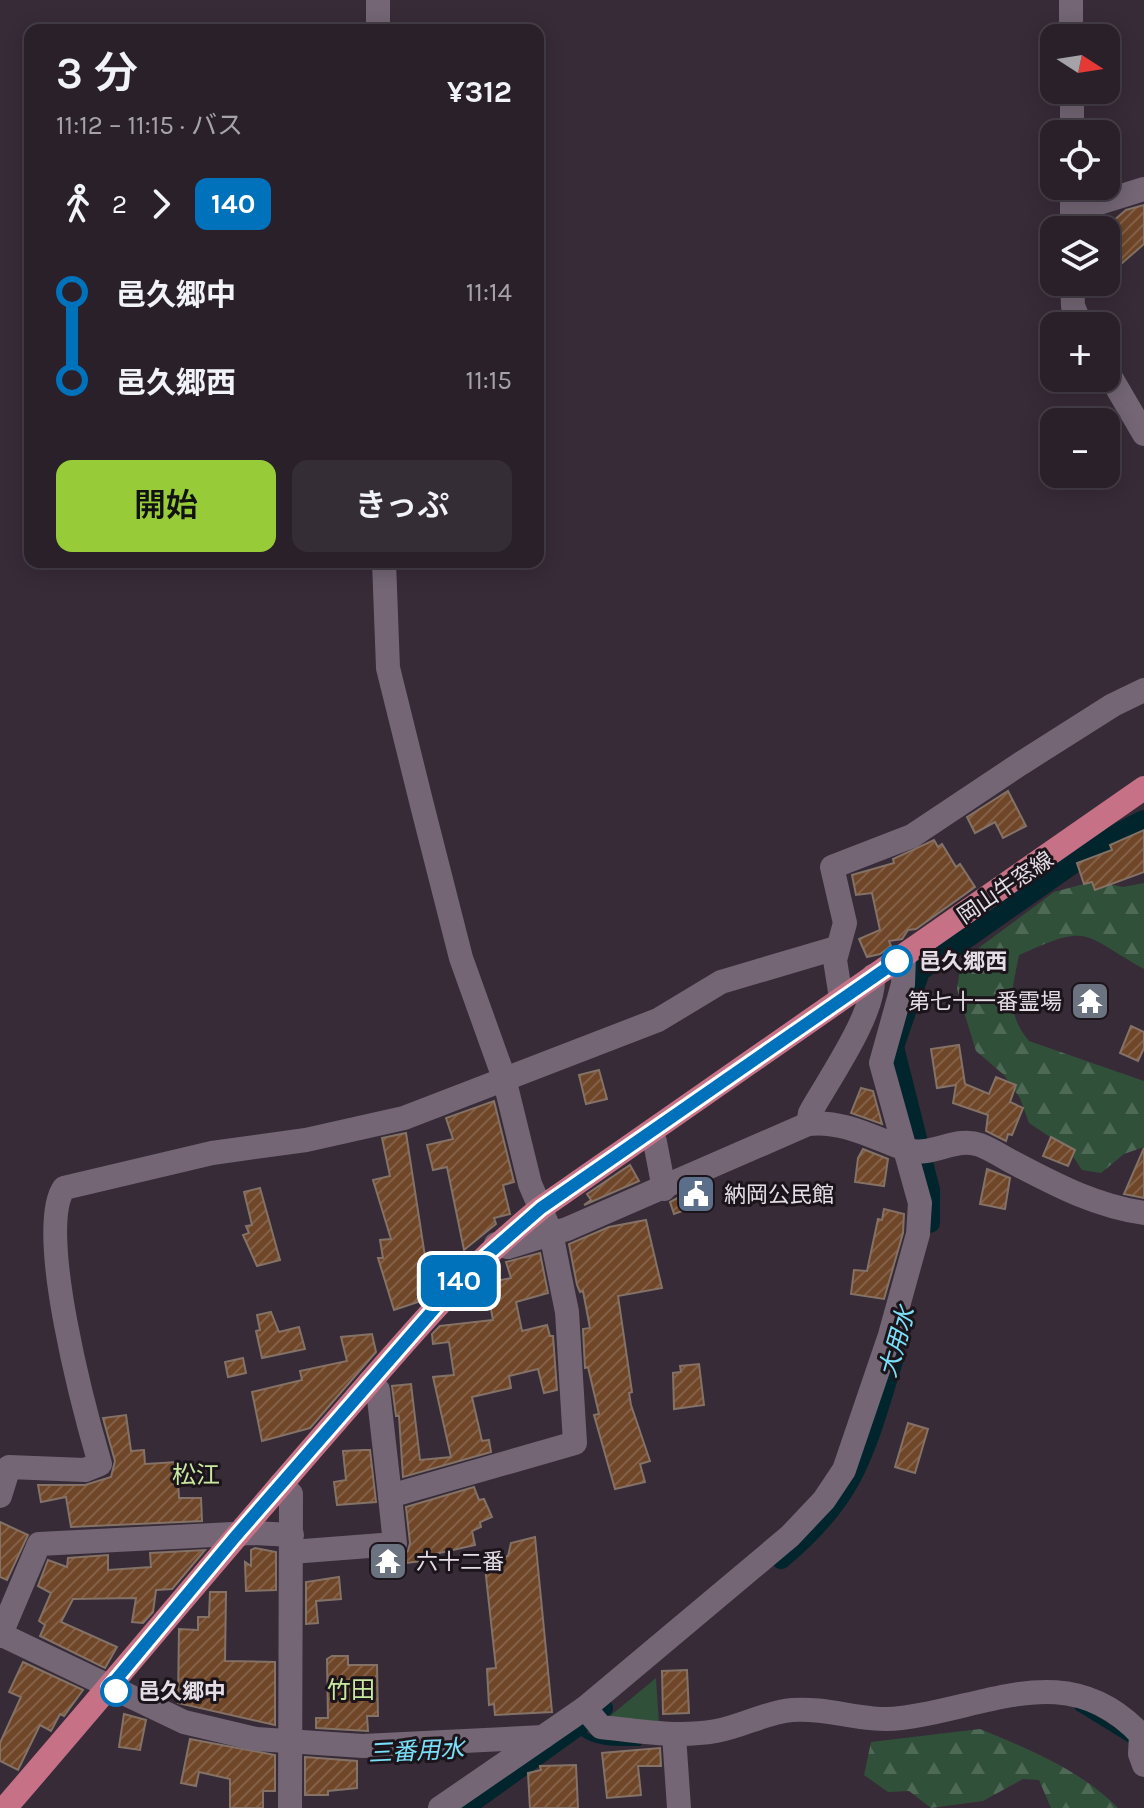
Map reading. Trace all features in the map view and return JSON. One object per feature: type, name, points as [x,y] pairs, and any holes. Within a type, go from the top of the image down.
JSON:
[{"type":"main road","name":"岡山牛窓線","points":[[5,1808],[281,1484],[496,1244],[541,1208],[841,998],[1132,804],[1144,788]]},
{"type":"street","points":[[378,0],[378,24]]},
{"type":"street","points":[[1071,0],[1071,24]]},
{"type":"street","points":[[1083,216],[1144,189]]},
{"type":"street","points":[[1119,392],[1144,434]]},
{"type":"street","points":[[384,568],[388,668],[461,958],[504,1078],[530,1184],[551,1233],[567,1312],[575,1443],[390,1496]]},
{"type":"street","points":[[841,998],[836,948],[845,923],[832,867],[912,836],[1113,705],[1144,690]]},
{"type":"street","points":[[0,1496],[9,1467],[85,1470],[100,1464],[76,1384],[56,1242],[55,1200],[64,1188],[212,1153],[306,1140],[404,1118],[658,1020],[721,982],[836,948]]},
{"type":"street","points":[[440,1808],[545,1737],[590,1714],[790,1536],[852,1473],[918,1234],[920,1203],[916,1150],[881,1063],[903,984],[904,956]]},
{"type":"street","points":[[808,1124],[810,1113],[861,1022],[874,986],[873,976]]},
{"type":"street","points":[[496,1244],[508,1247],[551,1233],[664,1189],[808,1124],[842,1126],[916,1150],[960,1141],[980,1145],[1074,1195],[1109,1208],[1144,1213]]},
{"type":"street","points":[[648,1134],[655,1142],[664,1189]]},
{"type":"street","points":[[369,1383],[378,1390],[395,1544],[292,1544],[252,1533],[235,1537],[39,1544],[0,1635],[184,1722],[256,1739],[363,1746],[545,1737]]},
{"type":"street","points":[[281,1484],[291,1494],[290,1808]]},
{"type":"street","points":[[590,1714],[601,1727],[674,1735],[719,1731],[790,1710],[900,1719],[1032,1690],[1070,1695],[1127,1720],[1141,1735],[1140,1754],[1144,1765]]},
{"type":"street","points":[[674,1735],[679,1808]]},
{"type":"green space","points":[[1095,881],[1123,887],[1144,883],[1144,969],[1084,936],[1060,939],[1019,955],[1012,1000],[1016,1020],[1029,1041],[1144,1081],[1144,1147],[1124,1154],[1101,1173],[1082,1170],[1068,1149],[1029,1123],[1020,1098],[1004,1075],[976,1051],[957,989],[961,961],[1054,892]]},
{"type":"green space","points":[[656,1678],[659,1724],[614,1722],[610,1716]]},
{"type":"green space","points":[[980,1729],[1071,1772],[1118,1808],[1051,1808],[1039,1780],[1023,1779],[983,1801],[931,1808],[909,1791],[888,1792],[864,1775],[871,1742]]},
{"type":"building","points":[[1144,205],[1144,244],[1120,265],[1119,216],[1126,210]]},
{"type":"building","points":[[1008,791],[1026,826],[1003,838],[995,822],[975,833],[967,817]]},
{"type":"building","points":[[1144,830],[1144,872],[1095,890],[1092,882],[1084,884],[1077,863],[1112,850],[1110,845]]},
{"type":"building","points":[[934,840],[938,847],[942,844],[956,867],[960,864],[975,887],[916,929],[908,930],[902,939],[889,941],[891,946],[880,954],[867,957],[859,939],[880,930],[872,893],[856,895],[852,875],[894,863],[893,859]]},
{"type":"building","name":"第七十一番霊場","points":[[1086,987],[1104,1001],[1095,1014],[1076,1000]]},
{"type":"building","points":[[1131,1026],[1144,1032],[1144,1048],[1138,1061],[1120,1053]]},
{"type":"building","points":[[959,1045],[965,1084],[989,1094],[996,1077],[1016,1085],[1010,1102],[1023,1108],[1012,1135],[1008,1134],[1006,1141],[986,1131],[988,1115],[953,1103],[956,1085],[937,1088],[931,1049]]},
{"type":"building","points":[[599,1070],[607,1099],[586,1104],[579,1075]]},
{"type":"building","points":[[861,1088],[873,1091],[882,1124],[851,1113]]},
{"type":"building","points":[[494,1101],[514,1182],[503,1185],[510,1214],[494,1218],[496,1224],[464,1250],[447,1167],[433,1170],[427,1145],[453,1139],[446,1118]]},
{"type":"building","points":[[406,1133],[426,1263],[420,1264],[429,1293],[423,1295],[421,1301],[394,1310],[378,1258],[383,1258],[380,1240],[391,1239],[373,1180],[390,1176],[382,1138]]},
{"type":"building","points":[[1051,1137],[1075,1150],[1068,1166],[1043,1156]]},
{"type":"building","points":[[1144,1148],[1144,1198],[1124,1194]]},
{"type":"building","points":[[863,1149],[888,1159],[884,1186],[855,1182],[858,1158]]},
{"type":"building","points":[[630,1165],[639,1181],[584,1205],[591,1200],[587,1194]]},
{"type":"building","points":[[987,1169],[1010,1178],[1005,1209],[980,1204]]},
{"type":"building","points":[[708,1184],[712,1195],[687,1204],[684,1195]]},
{"type":"building","points":[[260,1188],[280,1260],[257,1266],[243,1235],[249,1233],[246,1226],[252,1225],[244,1192]]},
{"type":"building","points":[[683,1195],[688,1209],[674,1214],[670,1202]]},
{"type":"building","points":[[884,1209],[904,1214],[903,1233],[884,1299],[851,1294],[854,1270],[867,1271],[878,1219],[882,1220]]},
{"type":"building","points":[[646,1220],[662,1288],[618,1296],[632,1392],[629,1393],[631,1405],[650,1461],[640,1464],[645,1482],[615,1489],[594,1415],[599,1414],[588,1367],[585,1368],[583,1329],[590,1328],[569,1244],[609,1227]]},
{"type":"building","points":[[540,1253],[548,1293],[516,1302],[522,1331],[547,1325],[550,1336],[553,1336],[557,1390],[544,1393],[538,1369],[509,1376],[511,1388],[472,1397],[482,1441],[489,1440],[491,1452],[403,1477],[399,1416],[396,1416],[392,1386],[411,1384],[420,1460],[451,1457],[433,1377],[454,1375],[449,1342],[433,1344],[432,1334],[440,1326],[493,1320],[486,1283],[511,1278],[506,1262]]},
{"type":"building","points":[[271,1312],[279,1332],[299,1327],[305,1349],[262,1358],[256,1331],[260,1330],[257,1315]]},
{"type":"building","points":[[372,1334],[376,1352],[310,1428],[262,1441],[252,1392],[302,1380],[300,1371],[347,1361],[341,1337]]},
{"type":"building","points":[[243,1358],[246,1373],[228,1377],[225,1362]]},
{"type":"building","points":[[699,1364],[704,1405],[674,1409],[673,1373],[681,1372],[680,1366]]},
{"type":"building","points":[[126,1415],[131,1451],[144,1450],[145,1464],[177,1462],[179,1498],[201,1498],[202,1521],[71,1527],[66,1497],[41,1502],[38,1485],[85,1485],[111,1477],[115,1461],[103,1418]]},
{"type":"building","points":[[908,1423],[928,1429],[915,1473],[895,1467]]},
{"type":"building","points":[[370,1450],[376,1502],[337,1505],[334,1482],[346,1480],[343,1451]]},
{"type":"building","points":[[474,1487],[479,1500],[484,1499],[492,1517],[480,1522],[481,1527],[472,1531],[475,1545],[435,1554],[437,1559],[398,1564],[398,1558],[408,1551],[410,1543],[406,1507]]},
{"type":"building","points":[[0,1522],[28,1535],[7,1580],[0,1577]]},
{"type":"building","points":[[535,1537],[552,1712],[495,1715],[494,1704],[489,1705],[487,1669],[496,1668],[484,1558],[508,1556],[511,1543]]},
{"type":"building","points":[[205,1550],[172,1589],[156,1590],[153,1612],[143,1623],[132,1622],[136,1598],[73,1599],[61,1622],[117,1647],[105,1668],[40,1636],[45,1625],[39,1621],[51,1593],[38,1586],[48,1560],[67,1567],[68,1558],[108,1555],[108,1570],[151,1567],[150,1553]]},
{"type":"building","points":[[251,1550],[276,1552],[276,1590],[246,1591],[245,1562],[251,1566]]},
{"type":"building","points":[[339,1577],[341,1599],[316,1601],[318,1623],[306,1624],[306,1582]]},
{"type":"building","points":[[210,1592],[226,1592],[225,1661],[275,1662],[275,1725],[178,1703],[179,1629],[198,1630],[198,1617],[209,1617]]},
{"type":"building","points":[[348,1656],[348,1665],[377,1665],[378,1716],[367,1716],[368,1731],[316,1728],[316,1718],[328,1718],[327,1659]]},
{"type":"building","points":[[23,1662],[83,1690],[64,1716],[60,1714],[51,1731],[40,1725],[18,1770],[0,1761],[0,1743],[21,1697],[9,1692]]},
{"type":"building","points":[[687,1670],[689,1713],[663,1714],[662,1671]]},
{"type":"building","points":[[124,1714],[146,1720],[140,1750],[119,1747]]},
{"type":"building","points":[[190,1739],[275,1755],[275,1791],[263,1791],[263,1808],[230,1808],[230,1779],[199,1772],[196,1786],[181,1783]]},
{"type":"building","points":[[660,1748],[661,1766],[638,1766],[641,1795],[607,1798],[602,1753]]},
{"type":"building","points":[[305,1757],[357,1761],[357,1788],[328,1791],[328,1795],[305,1795]]},
{"type":"building","points":[[576,1765],[578,1808],[530,1808],[528,1773],[541,1770],[540,1766]]},
{"type":"waterway","name":"大用水","points":[[930,1223],[930,1190],[894,1047],[920,971],[1114,835],[1144,820]]},
{"type":"waterway","name":"大用水","points":[[781,1559],[827,1514],[856,1469],[894,1358]]},
{"type":"waterway","name":"大用水","points":[[464,1808],[603,1708]]},
{"type":"waterway","points":[[1078,1708],[1130,1740]]},
{"type":"waterway","points":[[578,1729],[598,1740],[639,1743]]},
{"type":"bus line","name":"140","points":[[116,1691],[109,1688],[235,1537],[461,1278],[496,1244],[541,1208],[897,961]]},
{"type":"place","name":"邑久郷西","points":[[897,961]]},
{"type":"place","name":"第七十一番霊場","points":[[1090,1001]]},
{"type":"place","name":"納岡公民館","points":[[696,1194]]},
{"type":"place","name":"六十二番","points":[[388,1561]]},
{"type":"place","name":"邑久郷中","points":[[116,1691]]},
{"type":"district","name":"松江","points":[[196,1475]]},
{"type":"district","name":"竹田","points":[[351,1690]]},
{"type":"water label","name":"三番用水","points":[[416,1751]]}]
